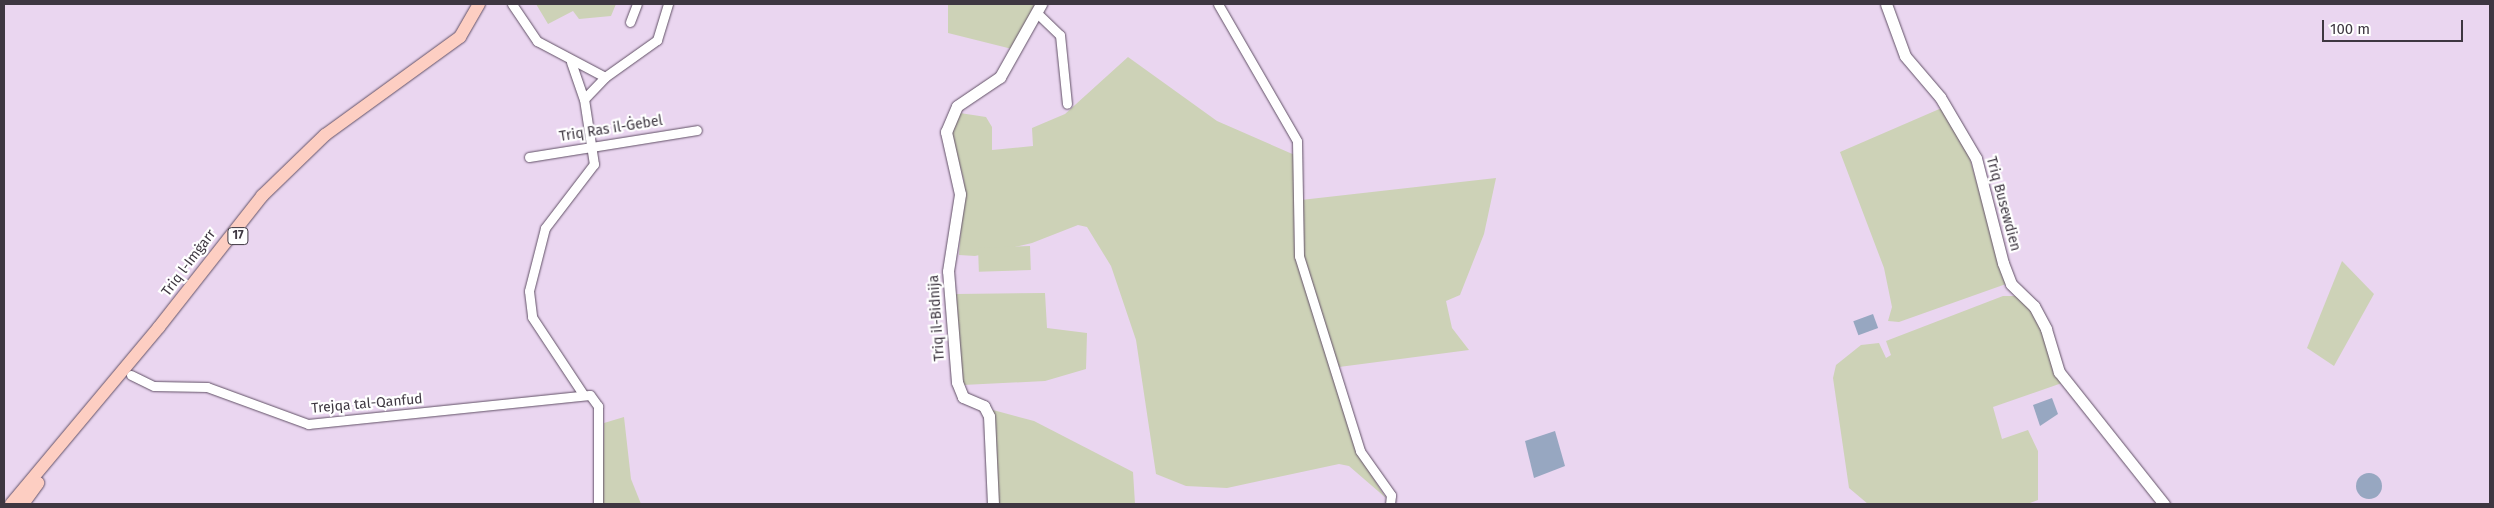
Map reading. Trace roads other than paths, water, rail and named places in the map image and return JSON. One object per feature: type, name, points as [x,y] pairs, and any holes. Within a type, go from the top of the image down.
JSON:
[{"type":"main road","name":"Triq l-Imġarr","points":[[11,504],[159,327],[262,196],[333,129],[460,37],[479,4]]},
{"type":"main road","name":"Triq l-Imġarr","points":[[23,504],[131,375],[268,201],[331,140],[466,42],[486,4]]},
{"type":"street","points":[[512,4],[537,41],[571,62],[605,77]]},
{"type":"street","points":[[630,22],[637,4]]},
{"type":"street","points":[[584,99],[605,77],[657,40],[668,4]]},
{"type":"street","points":[[1218,4],[1297,141],[1299,256],[1360,451],[1391,495],[1390,504]]},
{"type":"street","name":"Triq Busewdien","points":[[1886,4],[1905,56],[1940,97],[1976,158],[2003,263],[2011,284],[2034,306],[2046,329],[2059,372],[2164,504]]},
{"type":"street","points":[[1039,9],[1060,35],[1066,104]]},
{"type":"street","name":"Triq il-Bidnija","points":[[993,504],[989,416],[984,406],[963,396],[957,382],[948,271],[960,194],[946,132],[957,106],[1000,78],[1039,9]]},
{"type":"street","points":[[571,62],[584,99],[594,164],[545,228],[528,292],[532,318],[583,394],[596,398],[598,406],[598,504]]},
{"type":"street","name":"Triq Ras il-Ġebel","points":[[529,157],[698,130]]},
{"type":"street","name":"Trejqa tal-Qanfud","points":[[131,375],[154,386],[207,388],[308,424],[583,394]]},
{"type":"water","points":[[1873,314],[1878,328],[1858,335],[1853,321]]},
{"type":"water","points":[[2052,398],[2058,414],[2040,426],[2033,405]]},
{"type":"water","points":[[1555,431],[1565,466],[1534,478],[1525,441]]},
{"type":"water","points":[[2369,473],[2378,477],[2382,486],[2378,495],[2369,499],[2360,495],[2356,486],[2360,477]]}]
